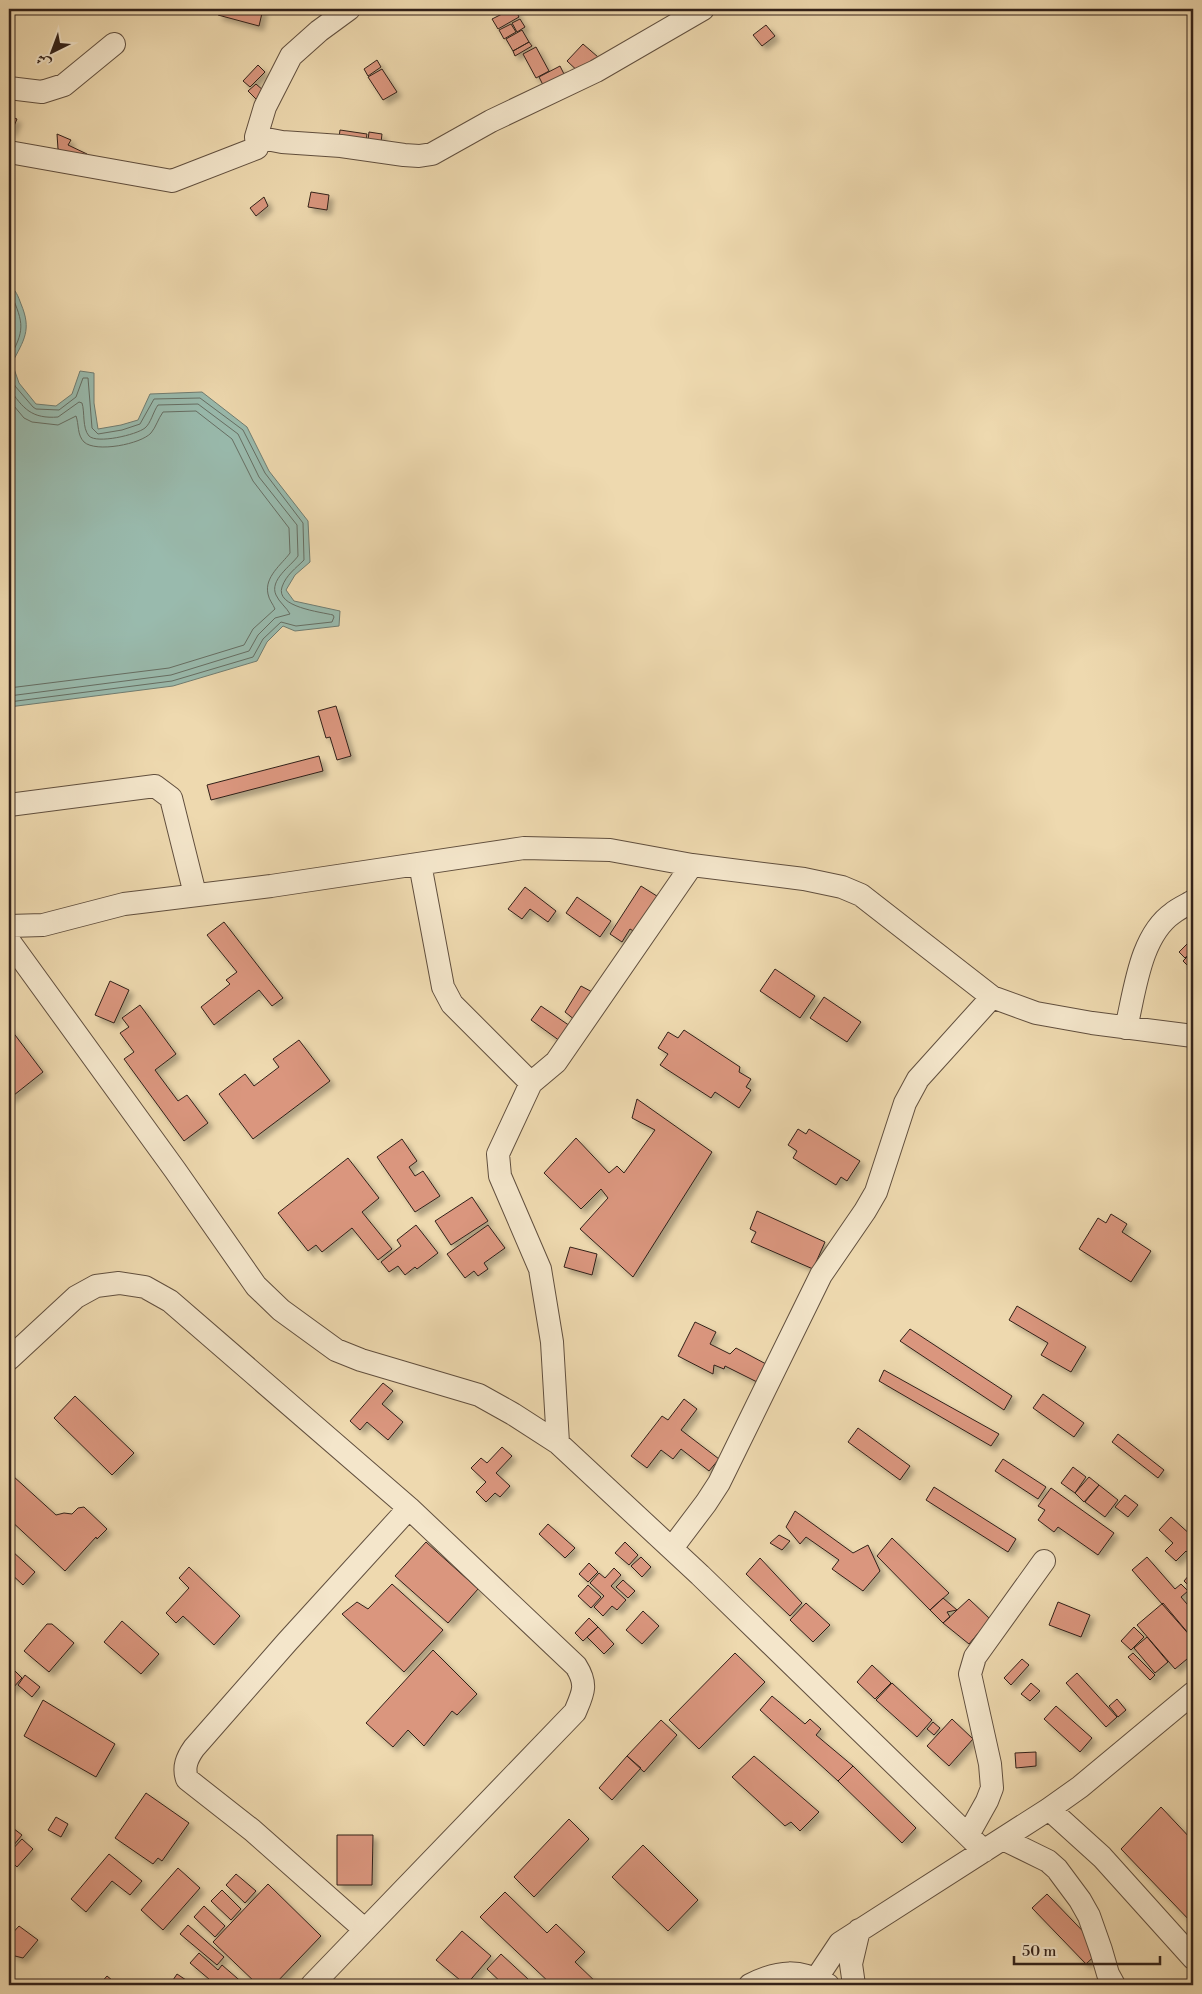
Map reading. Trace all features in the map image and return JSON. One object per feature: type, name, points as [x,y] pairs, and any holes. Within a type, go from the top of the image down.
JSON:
[{"type":"street","points":[[9,152],[172,181],[257,148],[256,137],[265,107],[291,56],[319,31],[349,9]]},
{"type":"street","points":[[256,137],[282,142],[341,146],[404,155],[419,156],[432,154],[491,122],[596,71],[692,11]]},
{"type":"street","points":[[9,88],[42,92],[64,85],[114,44]]},
{"type":"street","points":[[9,805],[155,786],[171,798],[195,894]]},
{"type":"street","points":[[9,926],[43,925],[124,904],[271,886],[524,848],[610,850],[692,865],[804,879],[842,887],[861,895],[992,997],[1036,1013],[1092,1024],[1193,1036]]},
{"type":"street","points":[[420,864],[443,987],[452,1004],[531,1083]]},
{"type":"street","points":[[558,1443],[552,1342],[540,1269],[500,1176],[498,1154],[531,1083],[556,1062],[692,865]]},
{"type":"street","points":[[1126,1028],[1147,946],[1159,927],[1172,913],[1193,901]]},
{"type":"street","points":[[9,941],[175,1170],[256,1286],[281,1310],[336,1350],[361,1360],[479,1395],[558,1443],[672,1548],[984,1851]]},
{"type":"street","points":[[672,1548],[718,1483],[821,1275],[876,1192],[905,1103],[918,1079],[992,997]]},
{"type":"street","points":[[9,1359],[76,1297],[96,1286],[119,1283],[145,1287],[170,1302],[409,1508],[576,1666],[584,1678],[583,1694],[575,1712],[312,1985]]},
{"type":"street","points":[[364,1929],[252,1830],[187,1779],[185,1771],[188,1756],[194,1748],[409,1508]]},
{"type":"street","points":[[968,1835],[992,1788],[990,1764],[970,1674],[975,1657],[1044,1561]]},
{"type":"street","points":[[750,1985],[775,1974],[787,1972],[819,1983],[840,1943],[1049,1809],[1080,1787],[1193,1693]]},
{"type":"street","points":[[1049,1809],[1102,1857],[1193,1958]]},
{"type":"street","points":[[1003,1839],[1048,1861],[1058,1869],[1080,1900],[1088,1916],[1102,1950],[1108,1974],[1114,1985]]},
{"type":"street","points":[[854,1985],[851,1964],[859,1930]]},
{"type":"water","points":[[9,285],[18,296],[26,321],[23,341],[12,363],[19,383],[36,404],[56,406],[72,394],[80,371],[94,373],[94,403],[98,429],[138,420],[150,394],[202,392],[247,427],[269,471],[308,521],[310,562],[295,575],[286,590],[294,601],[340,611],[339,626],[295,631],[283,626],[267,642],[257,661],[173,686],[9,707]]},
{"type":"building","points":[[220,9],[263,9],[259,26],[218,15]]},
{"type":"building","points":[[515,9],[519,17],[498,29],[492,19]]},
{"type":"building","points":[[520,19],[525,27],[517,32],[512,23]]},
{"type":"building","points":[[511,24],[516,32],[504,39],[499,30]]},
{"type":"building","points":[[766,25],[775,36],[762,46],[753,35]]},
{"type":"building","points":[[522,30],[529,42],[513,51],[506,39]]},
{"type":"building","points":[[529,42],[532,46],[515,56],[513,51]]},
{"type":"building","points":[[583,44],[598,57],[582,75],[567,61]]},
{"type":"building","points":[[536,47],[549,71],[536,78],[523,54]]},
{"type":"building","points":[[377,60],[381,67],[368,76],[364,69]]},
{"type":"building","points":[[258,65],[265,72],[250,87],[243,81]]},
{"type":"building","points":[[560,66],[568,82],[547,93],[539,77]]},
{"type":"building","points":[[382,69],[397,92],[383,100],[368,77]]},
{"type":"building","points":[[256,84],[264,91],[256,99],[248,91]]},
{"type":"building","points":[[9,116],[17,119],[11,133],[9,132]]},
{"type":"building","points":[[340,130],[367,134],[365,148],[338,145]]},
{"type":"building","points":[[369,132],[382,134],[380,151],[367,149]]},
{"type":"building","points":[[57,134],[71,140],[68,145],[87,154],[84,161],[58,149]]},
{"type":"building","points":[[311,192],[329,195],[327,210],[308,207]]},
{"type":"building","points":[[264,197],[268,206],[256,216],[250,208]]},
{"type":"building","points":[[336,706],[351,756],[337,760],[330,737],[326,738],[318,711]]},
{"type":"building","points":[[319,756],[323,771],[211,800],[207,785]]},
{"type":"building","points":[[641,886],[660,898],[637,933],[630,929],[622,942],[610,934]]},
{"type":"building","points":[[525,887],[556,911],[548,922],[530,909],[522,919],[508,909]]},
{"type":"building","points":[[577,897],[611,921],[600,937],[566,913]]},
{"type":"building","points":[[224,922],[283,998],[272,1006],[259,990],[214,1025],[201,1007],[230,984],[226,980],[237,972],[207,935]]},
{"type":"building","points":[[1188,943],[1193,950],[1185,958],[1179,952]]},
{"type":"building","points":[[1193,951],[1193,971],[1183,961]]},
{"type":"building","points":[[775,969],[815,996],[800,1018],[760,991]]},
{"type":"building","points":[[110,981],[129,990],[114,1023],[95,1015]]},
{"type":"building","points":[[581,986],[594,993],[575,1020],[565,1012]]},
{"type":"building","points":[[824,997],[861,1022],[847,1042],[810,1018]]},
{"type":"building","points":[[140,1005],[176,1054],[155,1070],[178,1101],[187,1095],[208,1123],[184,1141],[124,1059],[134,1052],[120,1033],[129,1027],[122,1018]]},
{"type":"building","points":[[541,1006],[570,1026],[560,1041],[531,1020]]},
{"type":"building","points":[[9,1027],[43,1072],[9,1099]]},
{"type":"building","points":[[684,1030],[740,1067],[739,1072],[751,1079],[746,1087],[751,1090],[739,1108],[715,1092],[711,1098],[660,1065],[668,1054],[658,1048],[668,1032],[678,1038]]},
{"type":"building","points":[[299,1040],[330,1081],[253,1139],[219,1094],[245,1074],[254,1086],[279,1067],[273,1059]]},
{"type":"building","points":[[637,1099],[712,1152],[633,1277],[580,1229],[608,1198],[601,1189],[581,1209],[544,1173],[576,1138],[609,1173],[617,1166],[624,1173],[655,1130],[632,1118]]},
{"type":"building","points":[[798,1129],[806,1134],[809,1129],[860,1161],[847,1181],[841,1177],[836,1185],[793,1158],[797,1151],[788,1145]]},
{"type":"building","points":[[402,1139],[417,1161],[409,1167],[415,1176],[423,1171],[440,1196],[415,1212],[377,1157]]},
{"type":"building","points":[[348,1158],[379,1198],[362,1212],[392,1249],[378,1260],[352,1228],[322,1252],[316,1245],[308,1251],[278,1213]]},
{"type":"building","points":[[472,1197],[488,1221],[451,1245],[435,1221]]},
{"type":"building","points":[[757,1211],[825,1242],[813,1269],[751,1242],[756,1232],[750,1229]]},
{"type":"building","points":[[1111,1214],[1127,1224],[1122,1232],[1151,1251],[1131,1282],[1079,1249],[1098,1218],[1106,1223]]},
{"type":"building","points":[[416,1225],[438,1253],[417,1269],[415,1267],[405,1275],[398,1266],[389,1272],[381,1262],[401,1246],[397,1240]]},
{"type":"building","points":[[488,1225],[505,1248],[484,1263],[488,1269],[478,1276],[474,1271],[465,1278],[447,1254]]},
{"type":"building","points":[[570,1247],[597,1254],[592,1275],[564,1267]]},
{"type":"building","points":[[1017,1306],[1086,1347],[1071,1372],[1041,1355],[1048,1343],[1009,1320]]},
{"type":"building","points":[[695,1322],[716,1332],[710,1344],[730,1354],[736,1348],[766,1364],[757,1382],[725,1366],[724,1369],[714,1365],[713,1374],[678,1356]]},
{"type":"building","points":[[910,1329],[1012,1396],[1004,1410],[900,1341]]},
{"type":"building","points":[[884,1370],[999,1434],[991,1446],[879,1381]]},
{"type":"building","points":[[383,1383],[393,1391],[382,1404],[403,1422],[388,1440],[367,1422],[360,1430],[350,1421]]},
{"type":"building","points":[[1043,1394],[1084,1423],[1074,1437],[1033,1408]]},
{"type":"building","points":[[75,1396],[134,1453],[112,1475],[54,1418]]},
{"type":"building","points":[[684,1399],[697,1409],[681,1430],[719,1459],[709,1471],[681,1449],[673,1459],[661,1450],[647,1468],[631,1456],[662,1416],[668,1420]]},
{"type":"building","points":[[858,1428],[910,1466],[900,1480],[848,1442]]},
{"type":"building","points":[[1118,1434],[1164,1470],[1158,1478],[1112,1442]]},
{"type":"building","points":[[502,1447],[512,1456],[496,1473],[510,1486],[500,1497],[495,1493],[486,1502],[476,1492],[486,1482],[471,1468],[481,1458],[487,1463]]},
{"type":"building","points":[[1003,1459],[1046,1487],[1038,1499],[995,1471]]},
{"type":"building","points":[[1073,1467],[1086,1477],[1075,1493],[1061,1483]]},
{"type":"building","points":[[9,1474],[56,1515],[72,1514],[78,1508],[84,1507],[107,1529],[97,1539],[96,1537],[65,1571],[9,1519]]},
{"type":"building","points":[[1089,1477],[1099,1485],[1084,1502],[1075,1493]]},
{"type":"building","points":[[1099,1485],[1118,1500],[1105,1517],[1085,1502]]},
{"type":"building","points":[[934,1487],[1016,1539],[1008,1552],[926,1500]]},
{"type":"building","points":[[1051,1488],[1114,1533],[1098,1555],[1058,1527],[1054,1532],[1038,1520],[1045,1510],[1038,1506]]},
{"type":"building","points":[[1125,1495],[1138,1505],[1128,1517],[1115,1507]]},
{"type":"building","points":[[795,1511],[853,1553],[868,1545],[880,1571],[863,1591],[832,1569],[839,1560],[806,1537],[800,1544],[786,1527]]},
{"type":"building","points":[[1171,1517],[1193,1537],[1193,1552],[1190,1555],[1186,1551],[1176,1561],[1165,1551],[1173,1543],[1159,1530]]},
{"type":"building","points":[[548,1524],[575,1548],[565,1558],[539,1534]]},
{"type":"building","points":[[779,1535],[790,1541],[782,1550],[770,1543]]},
{"type":"building","points":[[892,1538],[949,1593],[930,1610],[877,1556]]},
{"type":"building","points":[[426,1542],[478,1589],[448,1623],[395,1576]]},
{"type":"building","points":[[625,1542],[638,1555],[629,1565],[615,1553]]},
{"type":"building","points":[[12,1551],[35,1572],[23,1585],[9,1572],[9,1555]]},
{"type":"building","points":[[641,1557],[651,1567],[642,1577],[631,1566]]},
{"type":"building","points":[[1147,1557],[1175,1589],[1181,1584],[1188,1591],[1181,1597],[1193,1611],[1193,1639],[1132,1570]]},
{"type":"building","points":[[760,1558],[802,1603],[790,1616],[746,1574]]},
{"type":"building","points":[[589,1563],[598,1572],[588,1582],[579,1574]]},
{"type":"building","points":[[189,1567],[240,1616],[214,1645],[183,1616],[176,1623],[166,1613],[189,1588],[179,1578]]},
{"type":"building","points":[[614,1568],[621,1575],[611,1586],[626,1600],[617,1610],[612,1606],[603,1616],[594,1607],[604,1596],[590,1583],[599,1573],[605,1578]]},
{"type":"building","points":[[1190,1574],[1193,1577],[1193,1581],[1189,1586],[1184,1581]]},
{"type":"building","points":[[623,1580],[635,1591],[628,1598],[616,1587]]},
{"type":"building","points":[[392,1584],[443,1630],[404,1672],[342,1614],[357,1602],[368,1609]]},
{"type":"building","points":[[588,1585],[601,1597],[591,1608],[578,1596]]},
{"type":"building","points":[[943,1598],[957,1610],[947,1612],[950,1617],[943,1623],[930,1610]]},
{"type":"building","points":[[969,1599],[990,1619],[969,1644],[943,1623]]},
{"type":"building","points":[[1058,1602],[1090,1615],[1081,1637],[1049,1625]]},
{"type":"building","points":[[806,1603],[830,1625],[813,1642],[790,1620]]},
{"type":"building","points":[[1163,1603],[1193,1639],[1193,1654],[1175,1669],[1137,1625]]},
{"type":"building","points":[[643,1611],[659,1626],[642,1644],[626,1630]]},
{"type":"building","points":[[589,1618],[598,1627],[583,1641],[575,1633]]},
{"type":"building","points":[[122,1621],[159,1654],[141,1674],[104,1642]]},
{"type":"building","points":[[47,1624],[52,1624],[74,1643],[49,1672],[24,1651]]},
{"type":"building","points":[[598,1627],[614,1644],[604,1654],[587,1637]]},
{"type":"building","points":[[1134,1627],[1144,1637],[1131,1650],[1121,1641]]},
{"type":"building","points":[[1147,1637],[1168,1662],[1155,1673],[1134,1648]]},
{"type":"building","points":[[433,1650],[477,1694],[457,1715],[452,1711],[424,1746],[408,1730],[393,1747],[366,1723]]},
{"type":"building","points":[[735,1653],[765,1682],[699,1749],[669,1720]]},
{"type":"building","points":[[1133,1653],[1155,1675],[1150,1680],[1128,1657]]},
{"type":"building","points":[[1022,1659],[1029,1665],[1011,1685],[1004,1678]]},
{"type":"building","points":[[872,1665],[891,1683],[875,1699],[857,1682]]},
{"type":"building","points":[[12,1668],[22,1678],[11,1690],[9,1688],[9,1672]]},
{"type":"building","points":[[1077,1673],[1117,1717],[1106,1727],[1066,1683]]},
{"type":"building","points":[[25,1675],[40,1687],[32,1697],[18,1685]]},
{"type":"building","points":[[892,1683],[932,1720],[917,1737],[876,1700]]},
{"type":"building","points":[[1031,1683],[1040,1691],[1030,1701],[1021,1694]]},
{"type":"building","points":[[772,1696],[805,1724],[810,1719],[821,1729],[816,1735],[853,1766],[838,1781],[760,1710]]},
{"type":"building","points":[[1117,1699],[1126,1710],[1118,1717],[1109,1706]]},
{"type":"building","points":[[43,1700],[115,1744],[96,1777],[24,1736]]},
{"type":"building","points":[[1056,1706],[1092,1738],[1080,1752],[1044,1719]]},
{"type":"building","points":[[952,1719],[973,1739],[949,1766],[927,1746]]},
{"type":"building","points":[[661,1720],[677,1735],[644,1772],[627,1756]]},
{"type":"building","points":[[933,1722],[940,1728],[934,1735],[927,1729]]},
{"type":"building","points":[[1036,1752],[1036,1766],[1016,1768],[1015,1753]]},
{"type":"building","points":[[627,1756],[641,1768],[612,1800],[599,1788]]},
{"type":"building","points":[[754,1756],[819,1812],[800,1831],[791,1822],[785,1826],[732,1777]]},
{"type":"building","points":[[853,1766],[916,1828],[902,1843],[838,1781]]},
{"type":"building","points":[[146,1793],[189,1823],[162,1861],[158,1858],[153,1864],[115,1838]]},
{"type":"building","points":[[1161,1807],[1193,1841],[1193,1924],[1121,1849]]},
{"type":"building","points":[[56,1817],[68,1824],[61,1837],[48,1830]]},
{"type":"building","points":[[569,1819],[589,1839],[534,1897],[514,1877]]},
{"type":"building","points":[[9,1825],[22,1835],[9,1851]]},
{"type":"building","points":[[337,1835],[373,1835],[372,1885],[337,1885]]},
{"type":"building","points":[[22,1839],[33,1849],[17,1867],[9,1859],[9,1853]]},
{"type":"building","points":[[643,1845],[698,1900],[668,1931],[612,1877]]},
{"type":"building","points":[[109,1854],[142,1881],[130,1895],[112,1881],[86,1912],[71,1899]]},
{"type":"building","points":[[178,1868],[200,1888],[163,1930],[141,1910]]},
{"type":"building","points":[[236,1874],[256,1891],[245,1903],[226,1885]]},
{"type":"building","points":[[268,1884],[321,1936],[274,1985],[258,1985],[213,1942]]},
{"type":"building","points":[[222,1890],[241,1909],[231,1920],[211,1901]]},
{"type":"building","points":[[505,1892],[547,1933],[556,1924],[585,1952],[575,1962],[599,1985],[552,1985],[480,1917]]},
{"type":"building","points":[[1047,1894],[1101,1950],[1086,1964],[1032,1908]]},
{"type":"building","points":[[204,1906],[225,1926],[215,1937],[194,1917]]},
{"type":"building","points":[[188,1925],[224,1957],[217,1965],[180,1934]]},
{"type":"building","points":[[19,1926],[38,1940],[23,1958],[15,1956],[9,1951],[9,1937]]},
{"type":"building","points":[[462,1931],[491,1956],[466,1985],[436,1960]]},
{"type":"building","points":[[199,1953],[218,1970],[222,1965],[245,1985],[216,1985],[190,1963]]},
{"type":"building","points":[[501,1954],[528,1979],[521,1985],[504,1985],[487,1969]]},
{"type":"building","points":[[177,1974],[186,1980],[182,1985],[171,1983]]},
{"type":"building","points":[[107,1976],[118,1985],[99,1985]]}]
